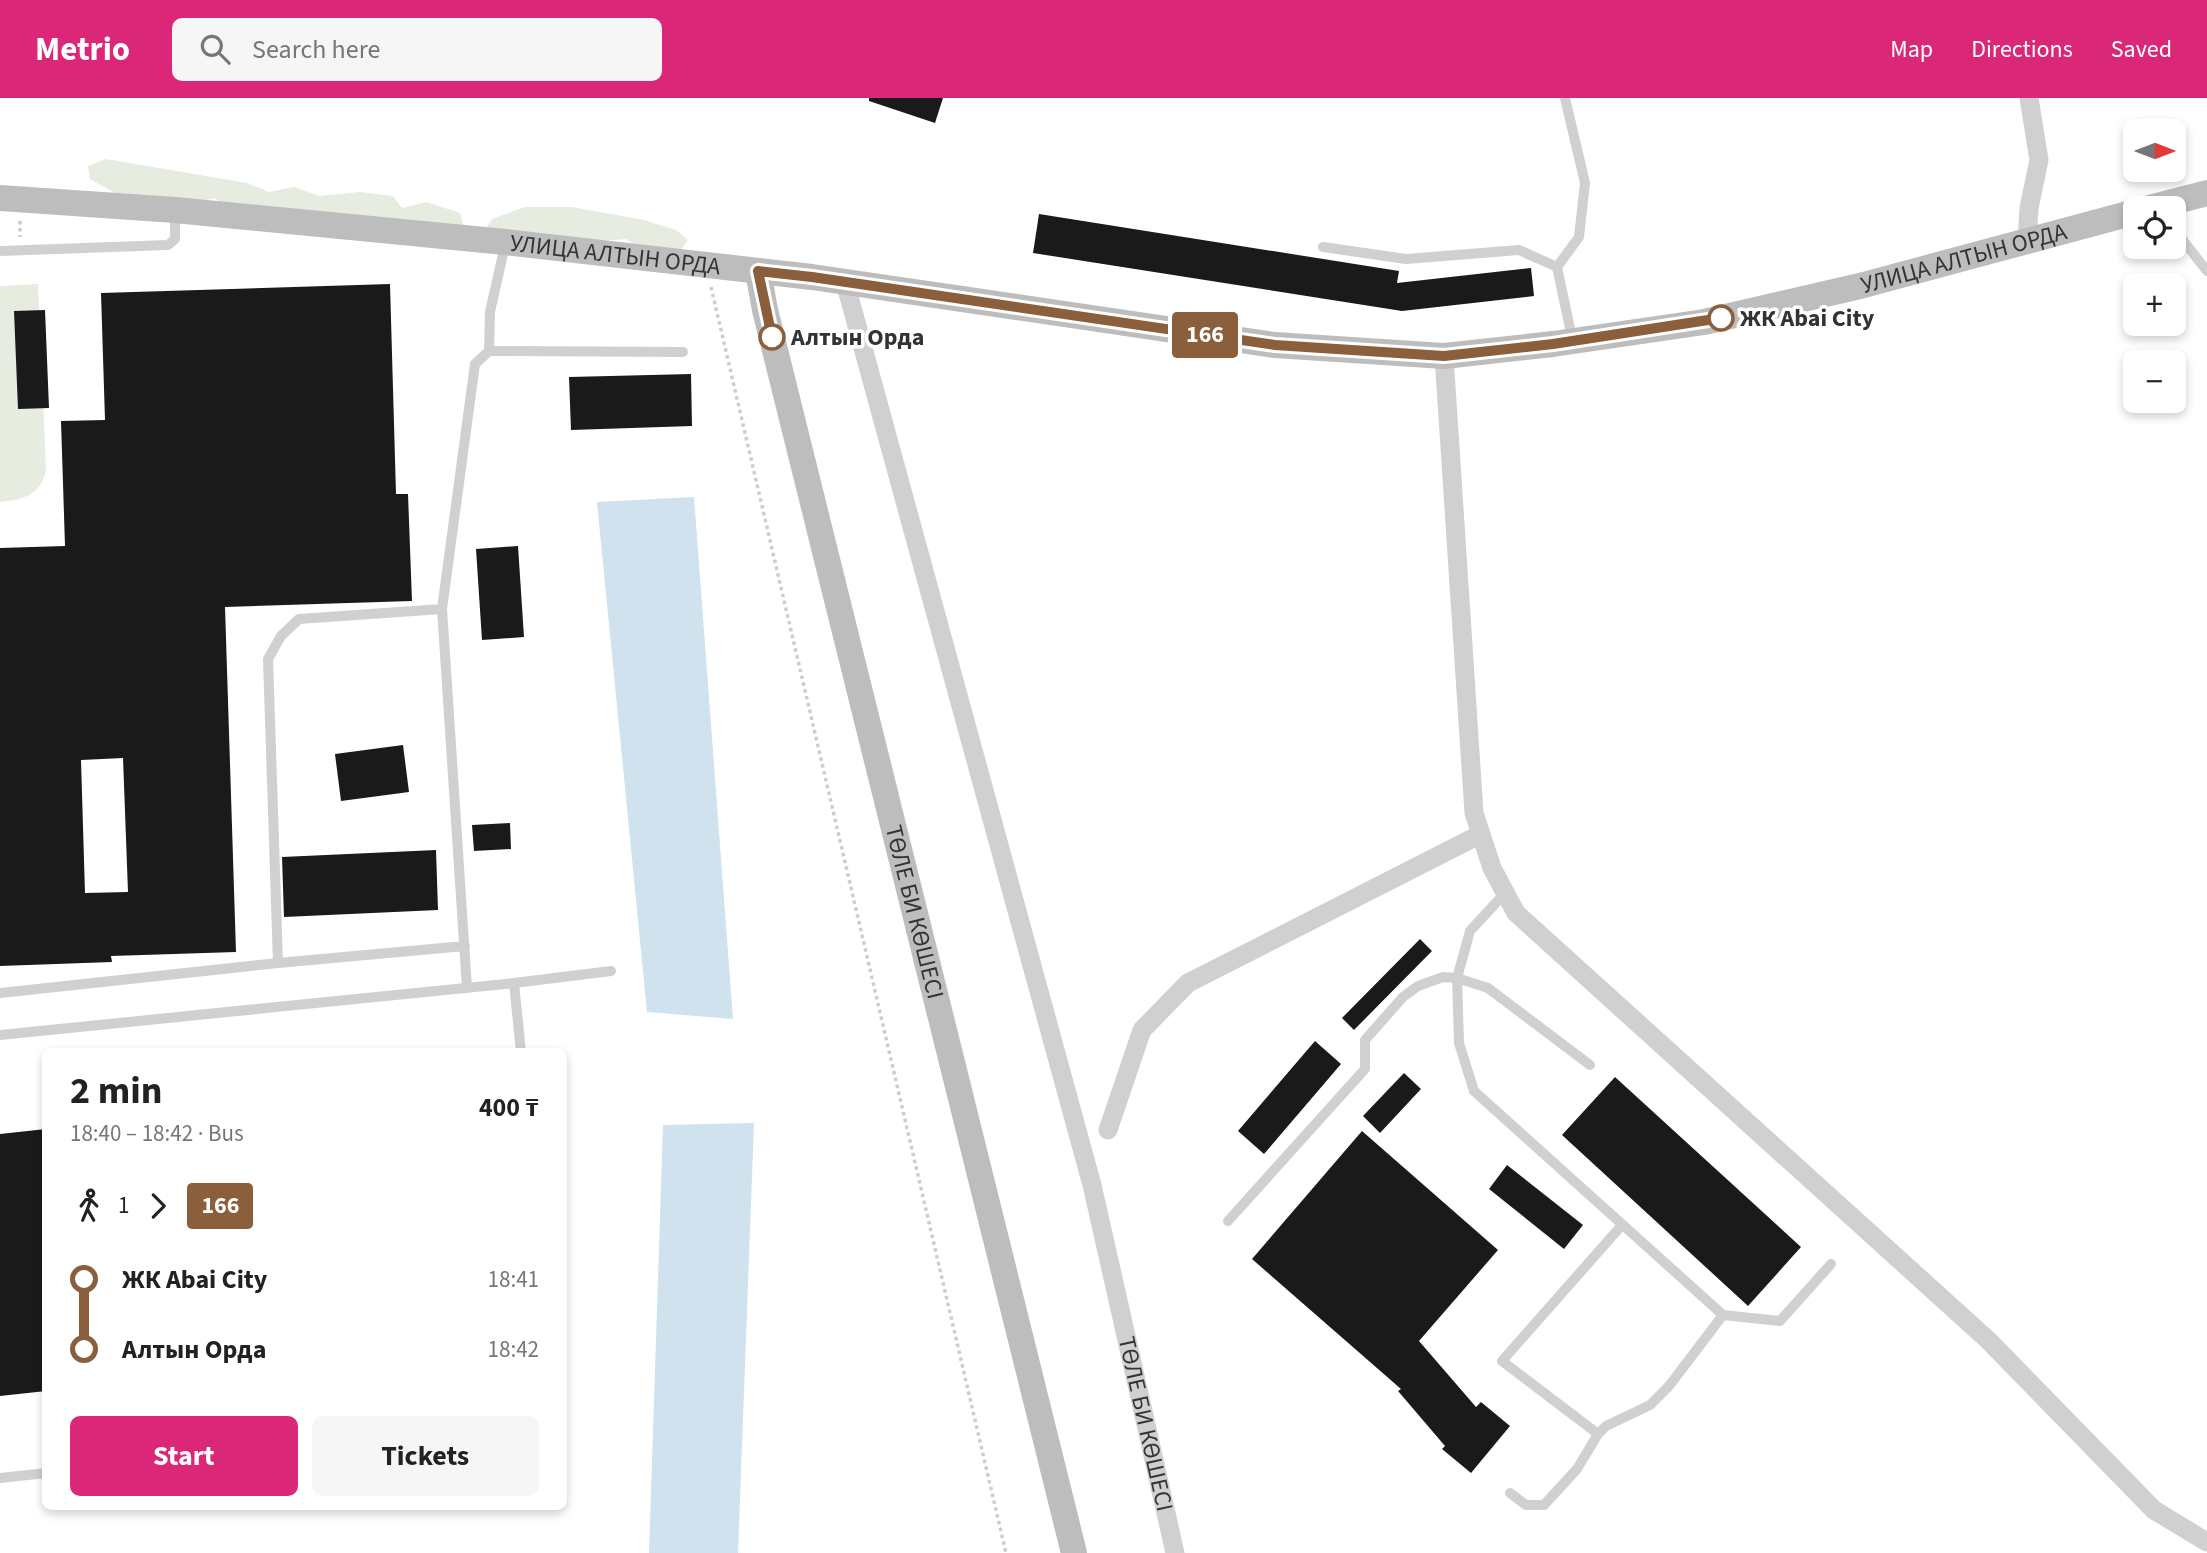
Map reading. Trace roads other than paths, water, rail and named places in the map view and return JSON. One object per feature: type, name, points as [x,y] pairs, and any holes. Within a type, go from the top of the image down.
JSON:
[{"type":"main road","name":"УЛИЦА АЛТЫН ОРДА","points":[[2186,199],[2207,193]]},
{"type":"main road","name":"УЛИЦА АЛТЫН ОРДА","points":[[5,209],[176,210],[505,242],[845,282],[1275,345],[1444,356],[1704,322],[1860,286],[2123,216]]},
{"type":"main road","name":"ТӨЛЕ БИ КӨШЕСІ","points":[[758,271],[765,310],[1074,1553]]},
{"type":"street","points":[[2027,241],[2029,208],[2039,160],[2029,98]]},
{"type":"street","name":"ТӨЛЕ БИ КӨШЕСІ","points":[[845,282],[1092,1185],[1175,1553]]},
{"type":"street","points":[[1444,356],[1474,813],[1492,868],[1516,913],[1988,1340],[2154,1510],[2207,1542]]},
{"type":"street","points":[[1108,1130],[1142,1030],[1188,983],[1481,834]]},
{"type":"lane","points":[[1565,98],[1585,183],[1580,236],[1557,267],[1573,341]]},
{"type":"lane","points":[[0,251],[167,245],[175,239],[176,210]]},
{"type":"lane","points":[[489,351],[491,312],[505,242]]},
{"type":"lane","points":[[2186,244],[2207,271]]},
{"type":"lane","points":[[1323,247],[1406,260],[1519,250],[1557,267]]},
{"type":"lane","points":[[467,988],[442,609],[475,364],[489,351],[683,352]]},
{"type":"lane","points":[[278,963],[268,659],[281,636],[299,619],[442,609]]},
{"type":"lane","points":[[1505,893],[1470,931],[1457,978],[1459,1043],[1474,1091],[1723,1315],[1780,1321],[1831,1264]]},
{"type":"lane","points":[[0,993],[465,946]]},
{"type":"lane","points":[[0,1035],[514,984],[611,971]]},
{"type":"lane","points":[[1228,1221],[1364,1069],[1365,1040],[1404,997],[1418,986],[1443,977],[1457,978],[1488,988],[1590,1065]]},
{"type":"lane","points":[[514,984],[521,1048]]},
{"type":"lane","points":[[1598,1434],[1502,1362],[1622,1225]]},
{"type":"lane","points":[[1510,1493],[1526,1505],[1544,1505],[1577,1469],[1598,1434],[1606,1426],[1650,1405],[1669,1386],[1723,1315]]},
{"type":"lane","points":[[0,1478],[42,1473]]},
{"type":"water","points":[[694,497],[733,1019],[647,1012],[597,502]]},
{"type":"water","points":[[754,1123],[738,1553],[649,1553],[663,1125]]},
{"type":"place","name":"ЖК Abai City","points":[[1721,318]]},
{"type":"place","name":"Алтын Орда","points":[[772,337]]}]
